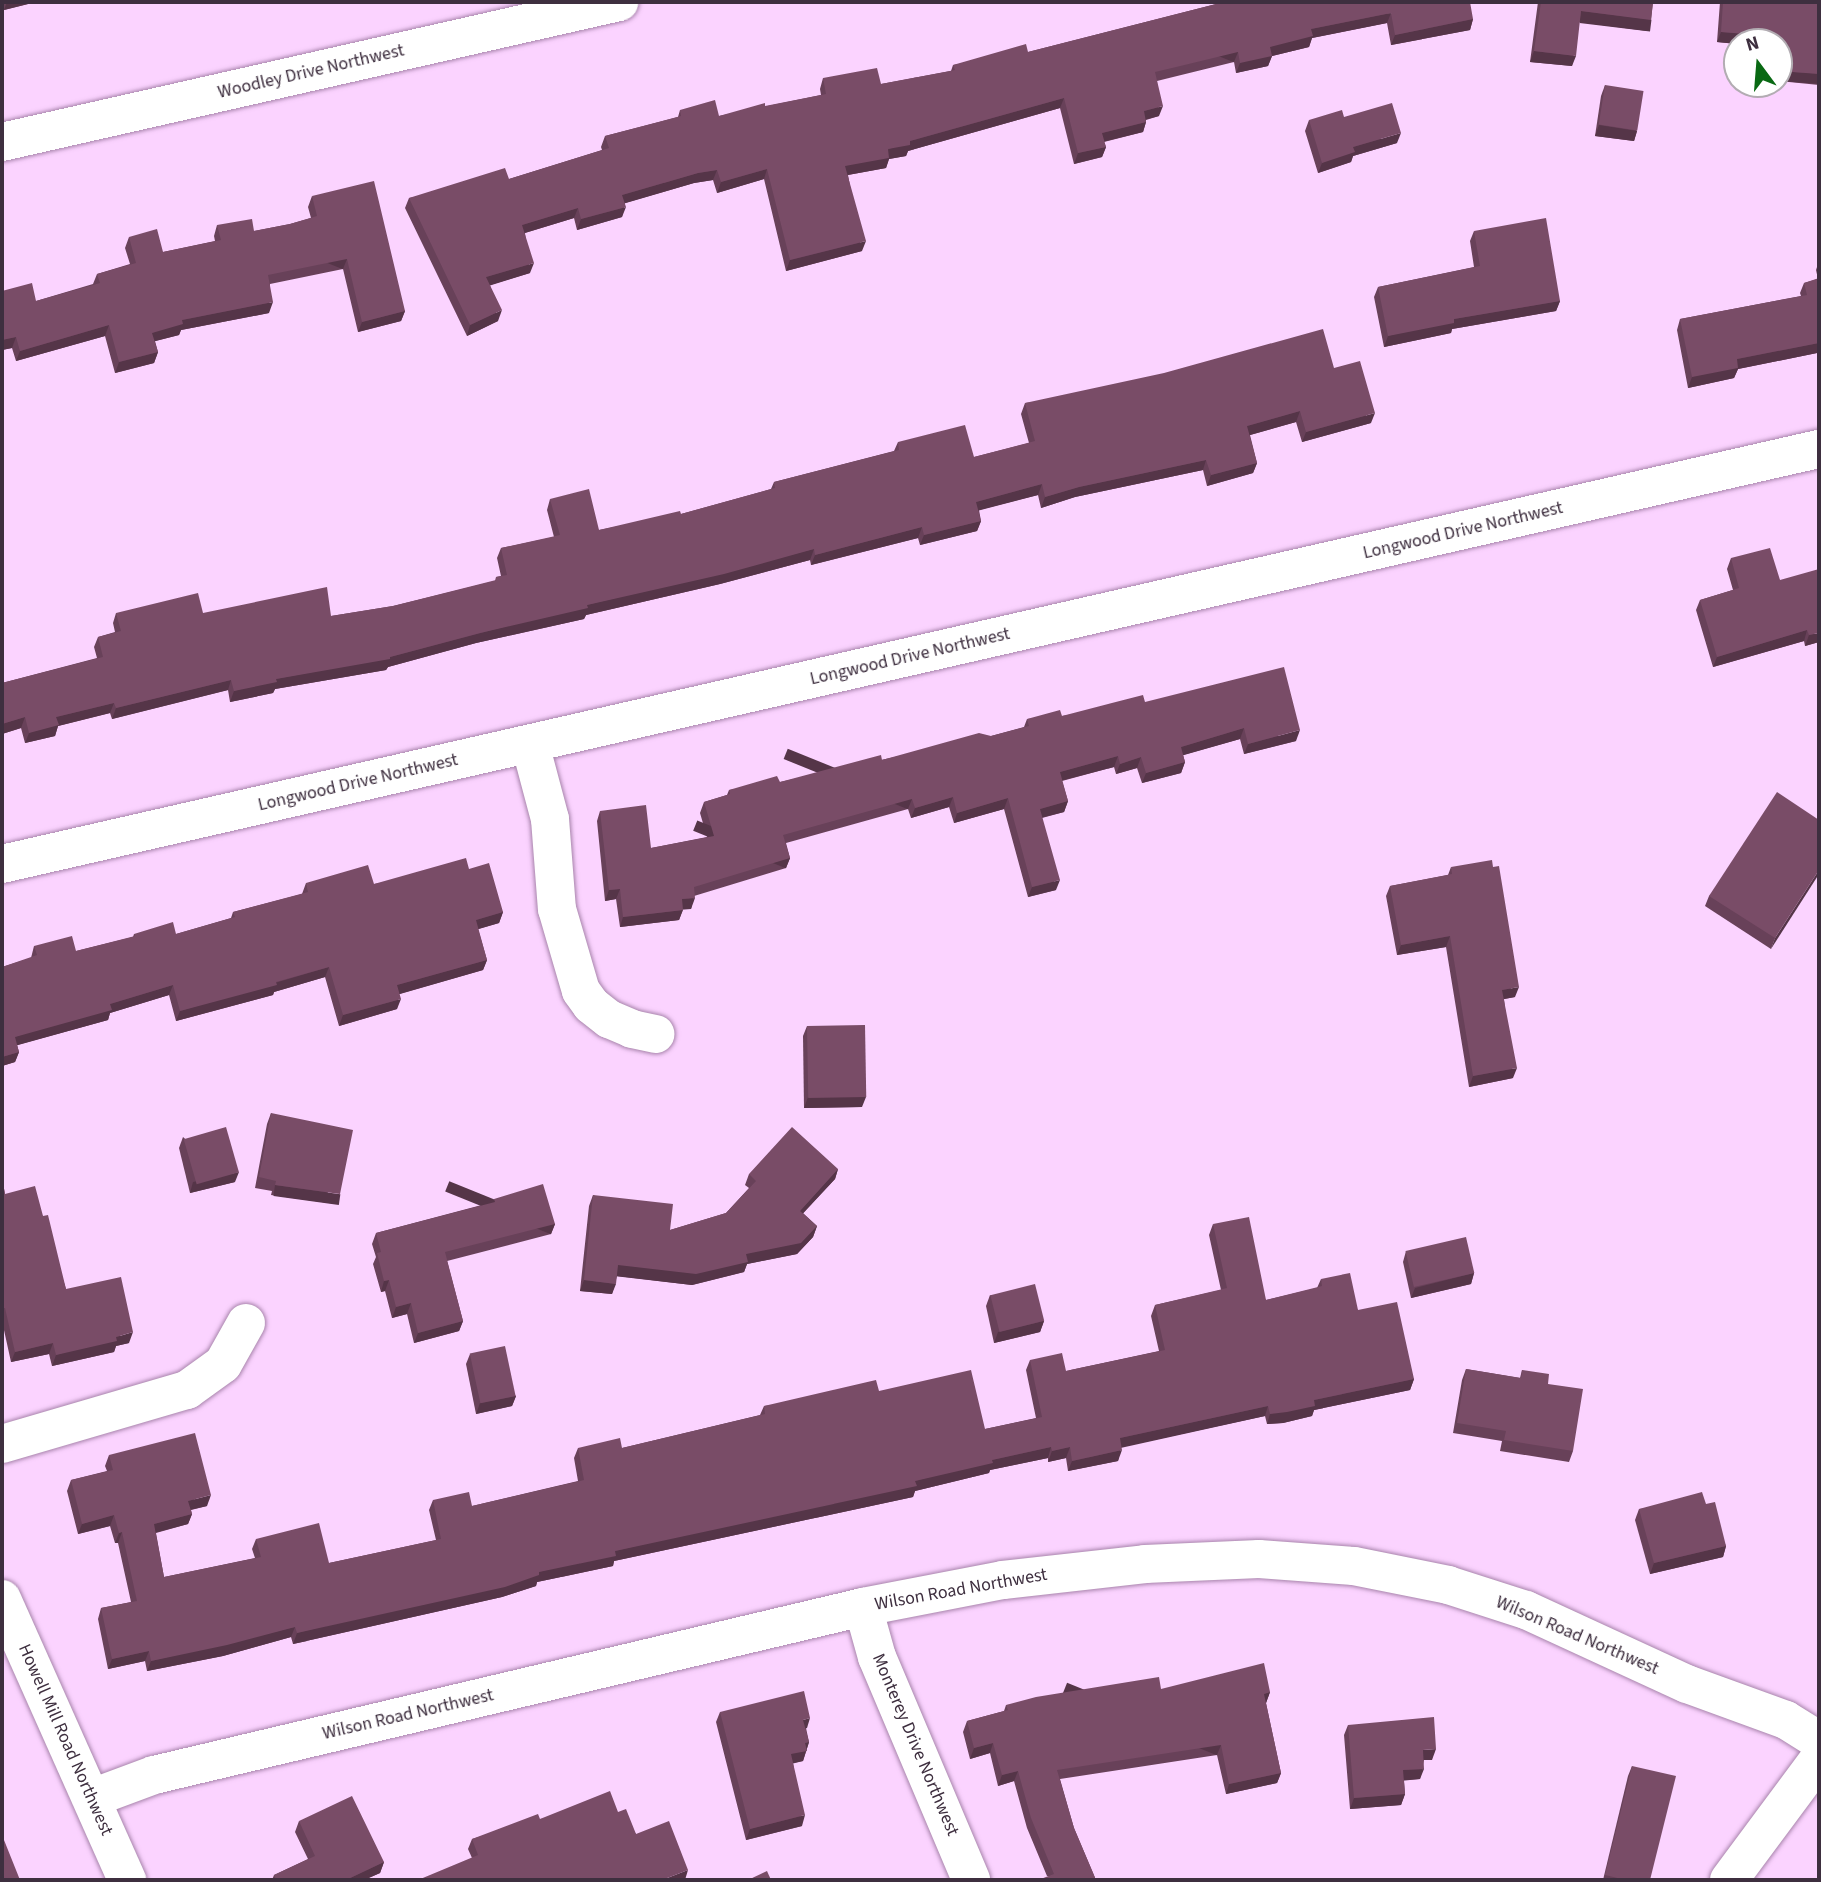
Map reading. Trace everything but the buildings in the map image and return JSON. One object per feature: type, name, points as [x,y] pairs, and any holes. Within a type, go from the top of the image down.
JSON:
[{"type":"street","name":"Woodley Drive Northwest","points":[[2,142],[619,2]]},
{"type":"street","name":"Longwood Drive Northwest","points":[[2,864],[1819,450]]},
{"type":"street","points":[[530,744],[550,819],[557,909],[581,991],[591,1005],[609,1019],[632,1029],[655,1034]]},
{"type":"street","points":[[2,1444],[187,1390],[223,1364],[246,1323]]},
{"type":"street","name":"Wilson Road Northwest","points":[[92,1798],[154,1775],[863,1607],[1003,1580],[1145,1564],[1259,1559],[1354,1566],[1448,1585],[1526,1610],[1687,1684],[1786,1720],[1819,1741]]},
{"type":"street","name":"Howell Mill Road Northwest","points":[[2,1599],[127,1880]]},
{"type":"street","name":"Monterey Drive Northwest","points":[[863,1607],[877,1657],[971,1880]]},
{"type":"street","points":[[1729,1880],[1819,1759]]}]
